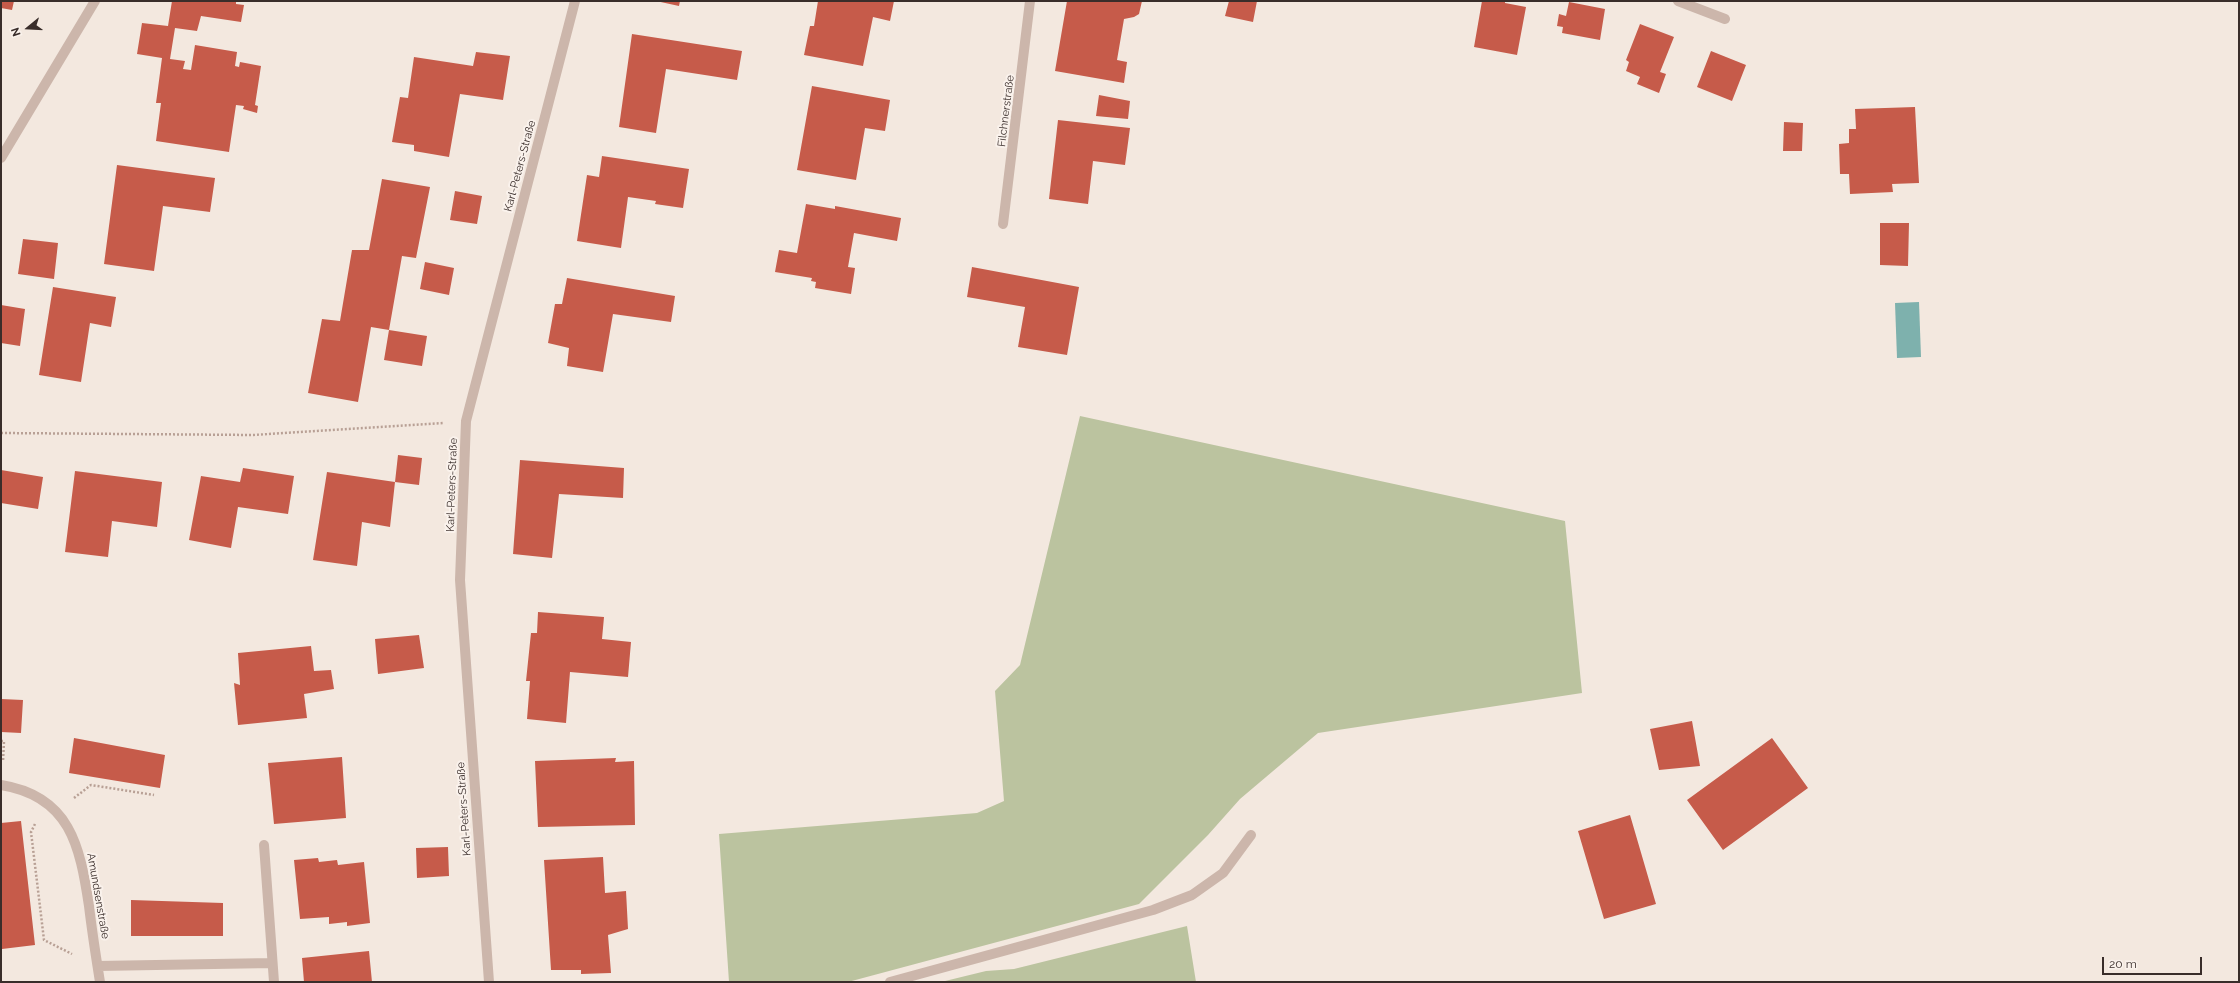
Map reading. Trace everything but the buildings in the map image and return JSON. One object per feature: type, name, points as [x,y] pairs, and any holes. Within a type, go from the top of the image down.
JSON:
[{"type":"street","points":[[1,158],[95,1]]},
{"type":"street","name":"Karl-Peters-Straße","points":[[488,982],[460,580],[466,421],[575,1]]},
{"type":"street","name":"Filchnerstraße","points":[[1004,224],[1030,1]]},
{"type":"street","points":[[1678,1],[1725,19]]},
{"type":"street","name":"Amundsenstraße","points":[[1,785],[20,788],[48,803],[73,835],[82,865],[100,982]]},
{"type":"street","points":[[890,982],[1153,910],[1192,895],[1223,873],[1251,835]]},
{"type":"street","points":[[264,845],[274,982]]},
{"type":"street","points":[[98,966],[272,963]]},
{"type":"path","points":[[1,432],[253,435],[466,421]]},
{"type":"path","points":[[91,785],[154,795]]},
{"type":"path","points":[[44,940],[31,832],[48,803]]},
{"type":"green space","points":[[1080,416],[1565,521],[1582,693],[1318,733],[1240,799],[1208,835],[1139,904],[848,982],[729,982],[719,834],[977,813],[1004,801],[995,691],[1020,665]]},
{"type":"green space","points":[[1187,926],[1196,982],[941,982],[986,971],[1014,969]]},
{"type":"water","points":[[1919,302],[1921,357],[1897,358],[1895,303]]}]
